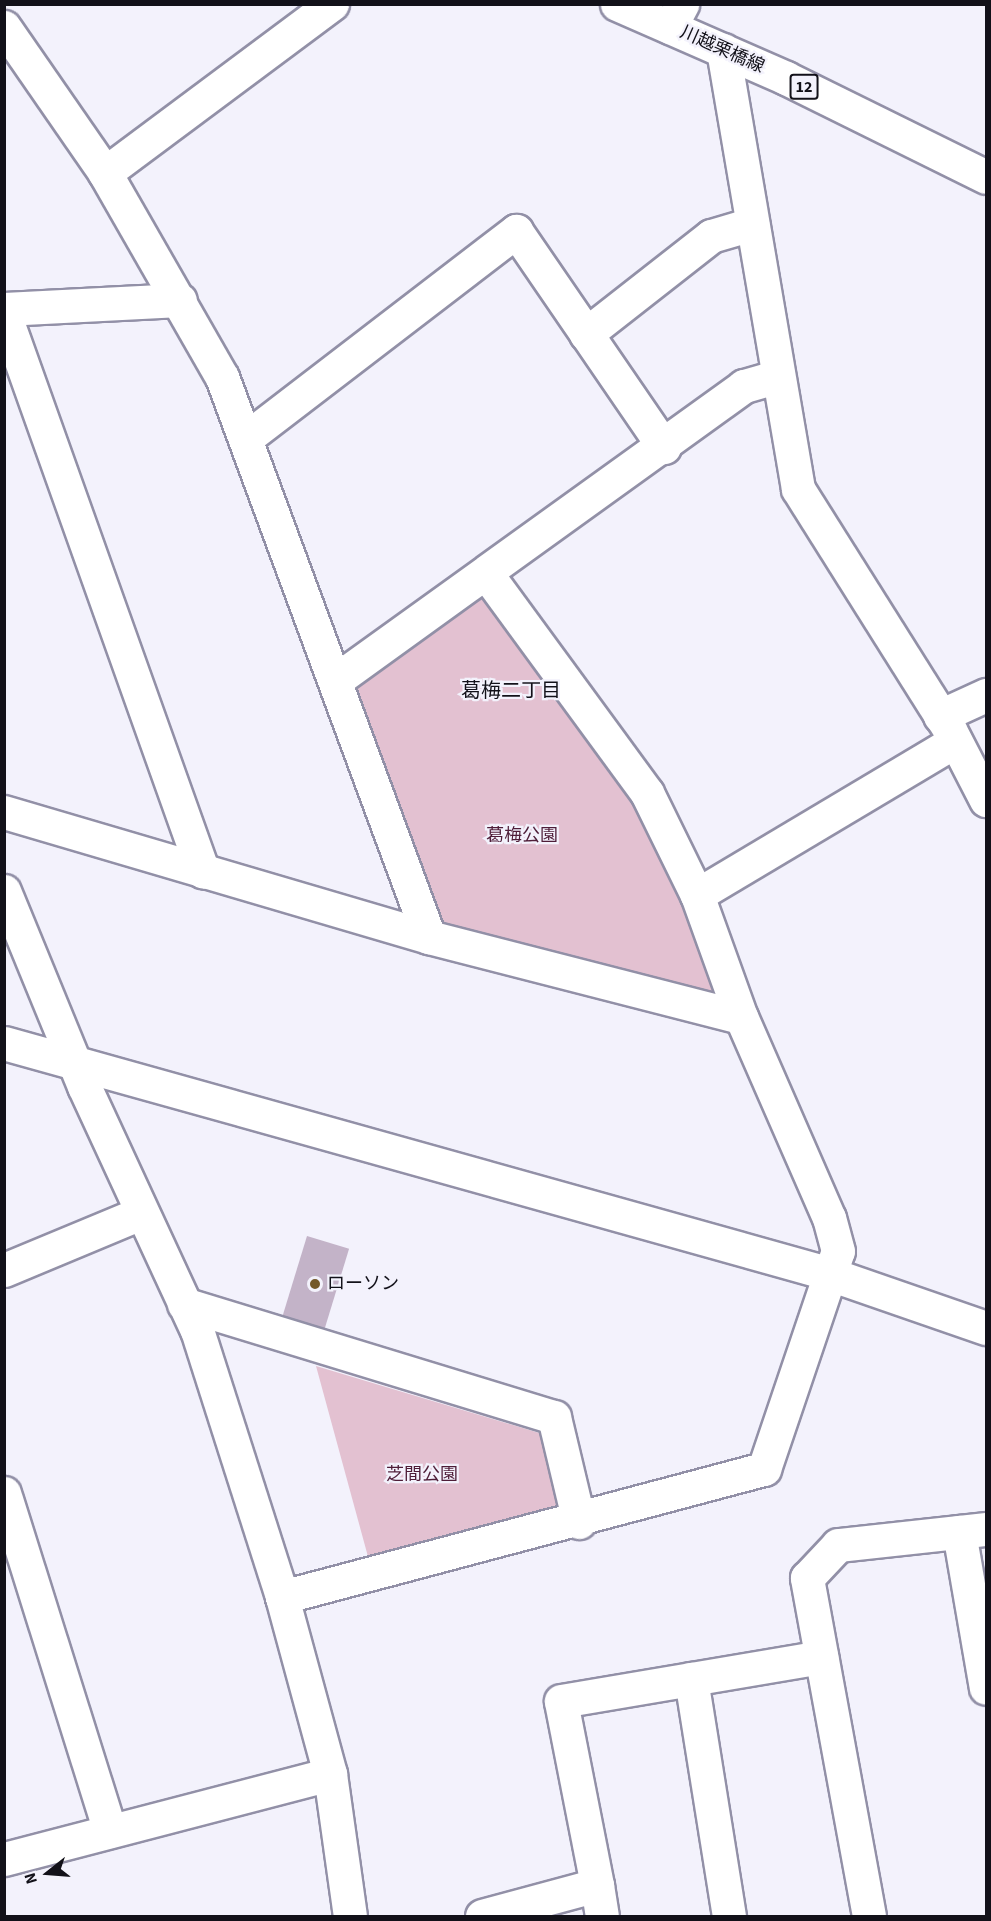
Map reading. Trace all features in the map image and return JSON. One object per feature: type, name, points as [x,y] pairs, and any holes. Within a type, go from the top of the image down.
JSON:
[{"type":"street","points":[[105,173],[332,4]]},
{"type":"street","name":"川越栗橋線","points":[[617,4],[676,16],[723,50],[987,177]]},
{"type":"street","points":[[4,27],[105,173],[180,300],[222,377],[336,680],[429,937]]},
{"type":"street","points":[[723,50],[791,466],[804,502],[948,728],[987,800]]},
{"type":"street","points":[[586,334],[711,236],[752,224]]},
{"type":"street","points":[[245,439],[516,231],[664,447]]},
{"type":"street","points":[[180,300],[4,311],[203,872]]},
{"type":"street","points":[[336,680],[664,447],[744,386],[776,377]]},
{"type":"street","points":[[282,1597],[579,1522],[764,1468],[827,1273],[838,1251],[829,1218],[741,1017],[697,896],[647,794],[486,573]]},
{"type":"street","points":[[697,896],[948,728],[987,695]]},
{"type":"street","points":[[4,812],[429,937],[741,1017]]},
{"type":"street","points":[[4,891],[75,1066],[184,1304],[282,1597],[330,1774],[350,1917]]},
{"type":"street","points":[[4,1043],[75,1066],[827,1273],[987,1328]]},
{"type":"street","points":[[4,1270],[141,1213]]},
{"type":"street","points":[[184,1304],[554,1417],[579,1522]]},
{"type":"street","points":[[4,1493],[110,1832]]},
{"type":"street","points":[[869,1917],[807,1578],[838,1545],[973,1531],[987,1688]]},
{"type":"street","points":[[602,1917],[561,1701],[821,1657]]},
{"type":"street","points":[[691,1679],[729,1917]]},
{"type":"street","points":[[4,1859],[330,1774]]},
{"type":"street","points":[[482,1917],[597,1885]]},
{"type":"green space","name":"葛梅公園","points":[[483,593],[635,805],[682,902],[715,998],[438,929],[350,685]]},
{"type":"green space","name":"芝間公園","points":[[316,1366],[546,1435],[564,1516],[370,1564]]},
{"type":"building","points":[[307,1236],[349,1249],[323,1333],[281,1320]]},
{"type":"place","name":"ローソン","points":[[315,1284]]},
{"type":"district","name":"葛梅二丁目","points":[[511,691]]}]
